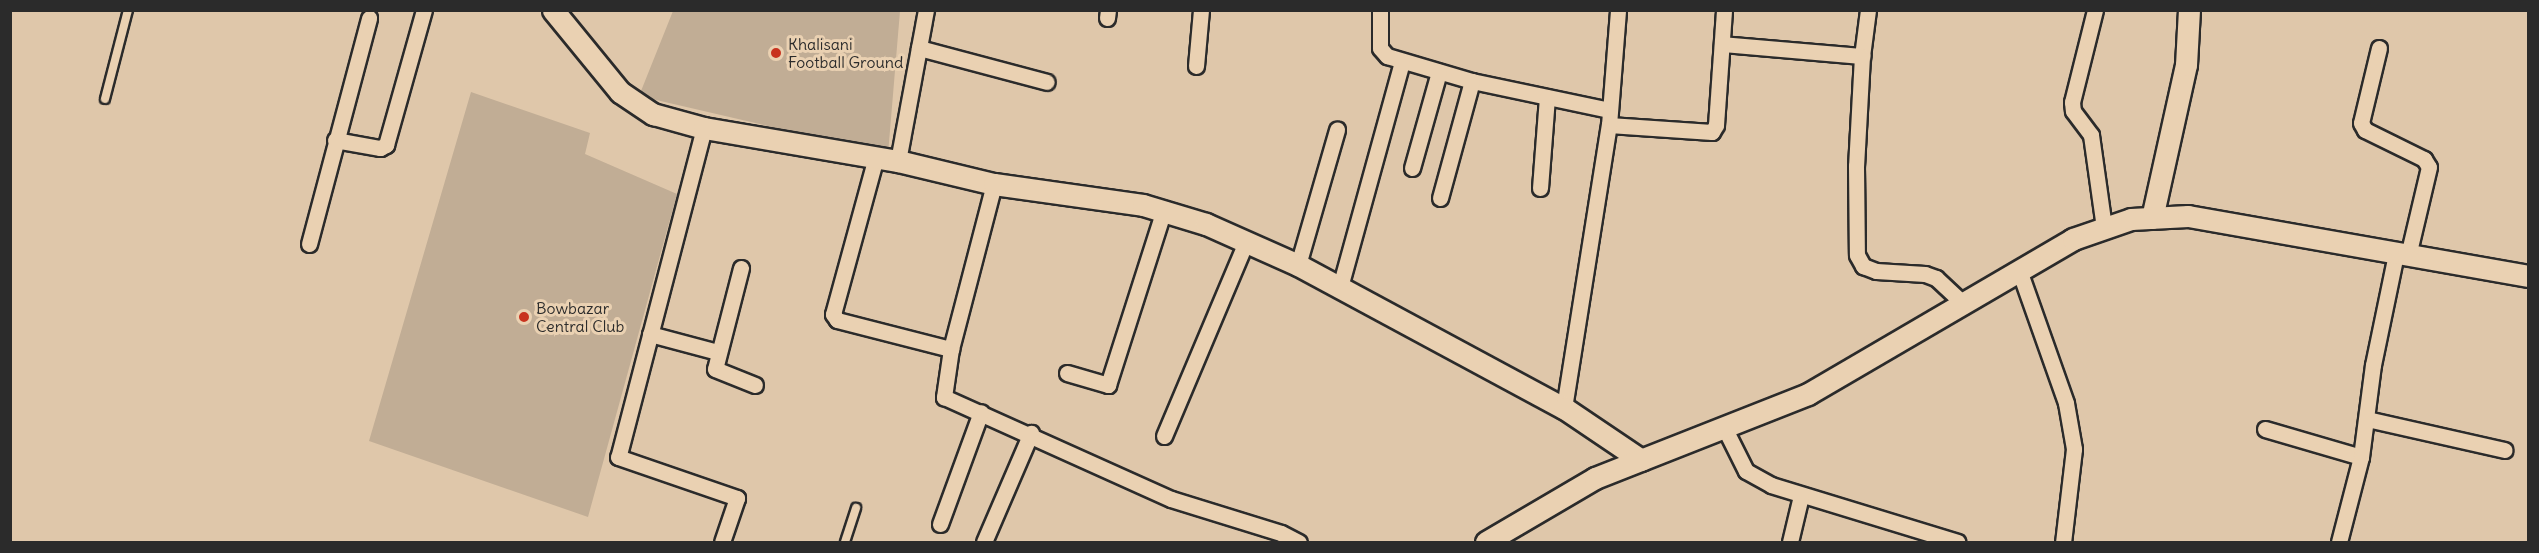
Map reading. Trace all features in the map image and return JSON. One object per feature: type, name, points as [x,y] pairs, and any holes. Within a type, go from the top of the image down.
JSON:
[{"type":"street","points":[[335,140],[380,148],[386,145],[424,10]]},
{"type":"street","points":[[554,10],[620,92],[637,106],[704,128],[898,161],[994,184],[1164,210],[1298,265],[1564,408],[1641,460]]},
{"type":"street","points":[[898,161],[926,10]]},
{"type":"street","points":[[1196,66],[1201,10]]},
{"type":"street","points":[[1380,10],[1380,48],[1387,56],[1402,62],[1547,98],[1610,118],[1712,132],[1716,125],[1724,10]]},
{"type":"street","points":[[1564,408],[1610,118],[1618,10]]},
{"type":"street","points":[[1868,10],[1862,56],[1857,255],[1863,266],[1876,271],[1925,274],[1936,278],[1964,304]]},
{"type":"street","points":[[2095,10],[2072,102],[2073,111],[2091,135],[2104,227]]},
{"type":"street","points":[[2152,218],[2186,65],[2189,10]]},
{"type":"street","points":[[309,244],[369,18]]},
{"type":"street","points":[[1722,44],[1862,56]]},
{"type":"street","points":[[920,48],[1047,82]]},
{"type":"street","points":[[2339,543],[2361,458],[2373,365],[2402,255],[2429,167],[2415,153],[2365,130],[2361,123],[2379,48]]},
{"type":"street","points":[[1340,288],[1402,62]]},
{"type":"street","points":[[1412,168],[1439,72]]},
{"type":"street","points":[[1440,198],[1472,81]]},
{"type":"street","points":[[1540,188],[1547,98]]},
{"type":"street","points":[[704,128],[618,457],[736,498],[722,543]]},
{"type":"street","points":[[1298,265],[1337,130]]},
{"type":"street","points":[[876,157],[833,314],[837,320],[951,349]]},
{"type":"street","points":[[994,184],[951,349],[944,396],[1031,433],[1171,499],[1281,533],[1299,543]]},
{"type":"street","points":[[1067,373],[1103,387],[1108,385],[1164,210]]},
{"type":"street","points":[[1486,543],[1595,478],[1808,394],[2019,270],[2104,227],[2152,218],[2188,216],[2529,276]]},
{"type":"street","points":[[1164,436],[1246,242]]},
{"type":"street","points":[[741,268],[717,352],[718,373],[756,385]]},
{"type":"street","points":[[2019,270],[2066,403],[2074,448],[2063,543]]},
{"type":"street","points":[[650,334],[717,352]]},
{"type":"street","points":[[940,524],[981,412]]},
{"type":"street","points":[[2367,419],[2505,450]]},
{"type":"street","points":[[1724,427],[1746,471],[1801,496],[1957,543]]},
{"type":"street","points":[[2265,429],[2361,458]]},
{"type":"street","points":[[984,543],[1031,433]]},
{"type":"street","points":[[1790,543],[1801,496]]},
{"type":"lane","points":[[105,99],[128,10]]},
{"type":"lane","points":[[845,543],[856,508]]},
{"type":"shaded area","name":"Khalisani Football Ground","points":[[673,11],[900,11],[888,154],[639,96]]},
{"type":"shaded area","name":"Bowbazar Central Club","points":[[471,92],[590,133],[585,154],[677,194],[588,517],[369,441]]},
{"type":"place","name":"Khalisani Football Ground","points":[[776,53]]},
{"type":"place","name":"Bowbazar Central Club","points":[[524,317]]}]
